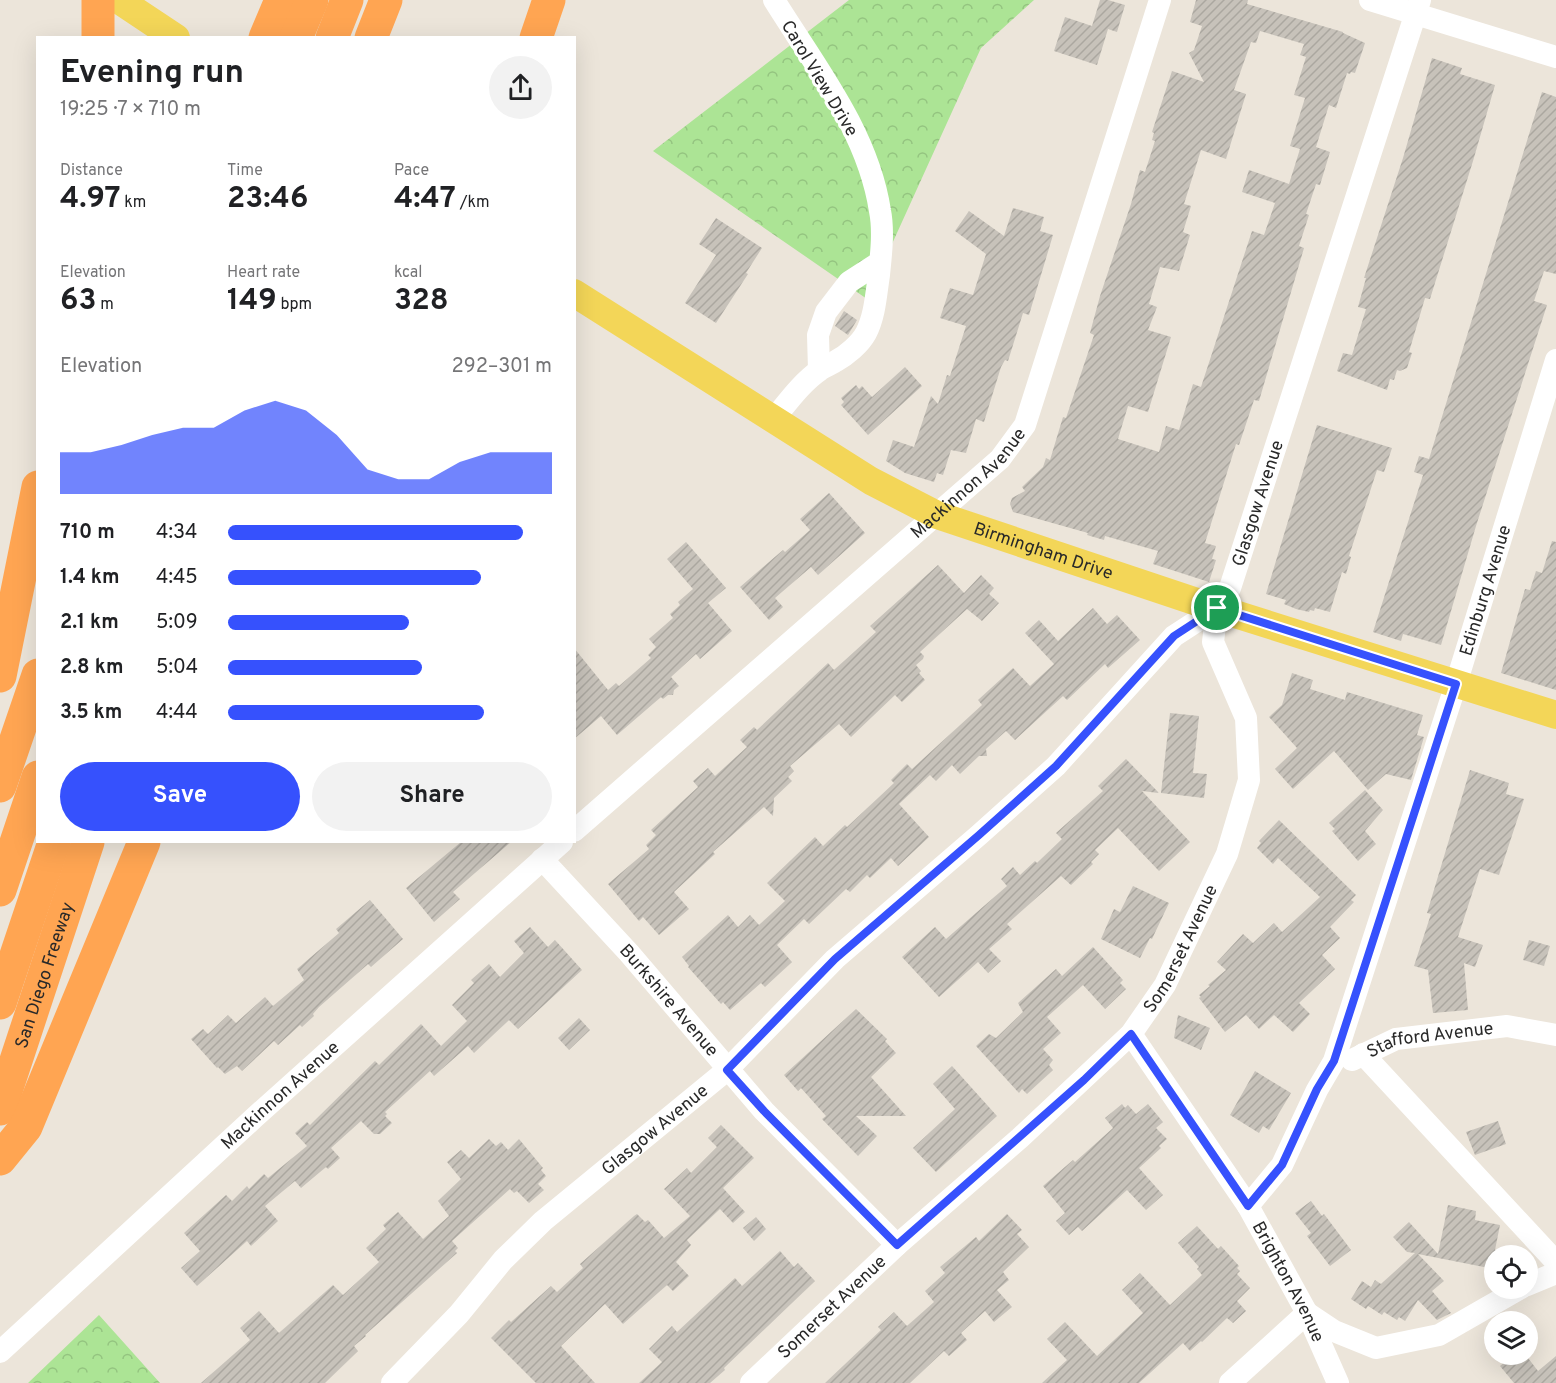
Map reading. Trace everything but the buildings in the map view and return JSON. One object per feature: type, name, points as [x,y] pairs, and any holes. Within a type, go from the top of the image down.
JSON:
[{"type":"highway","points":[[98,0],[98,36]]},
{"type":"highway","points":[[266,36],[281,0]]},
{"type":"highway","points":[[297,36],[312,0]]},
{"type":"highway","points":[[333,36],[347,0]]},
{"type":"highway","points":[[372,36],[386,0]]},
{"type":"highway","points":[[537,36],[549,0]]},
{"type":"highway","points":[[0,676],[36,497]]},
{"type":"highway","points":[[0,786],[36,681]]},
{"type":"highway","points":[[0,891],[36,783]]},
{"type":"highway","points":[[0,1003],[54,843]]},
{"type":"highway","name":"San Diego Freeway","points":[[0,1109],[88,843]]},
{"type":"highway","points":[[0,1159],[26,1127],[144,843]]},
{"type":"main road","points":[[118,0],[173,36]]},
{"type":"main road","name":"Birmingham Drive","points":[[576,294],[871,481],[937,515],[1217,608],[1556,715]]},
{"type":"street","name":"Carol View Drive","points":[[773,420],[819,370],[836,362],[866,333],[873,315],[880,262],[881,213],[873,180],[849,120],[774,0]]},
{"type":"street","name":"Mackinnon Avenue","points":[[576,829],[1000,459],[1025,424],[1160,0]]},
{"type":"street","points":[[1370,0],[1418,7],[1556,57]]},
{"type":"street","name":"Glasgow Avenue","points":[[392,1383],[459,1314],[503,1260],[543,1221],[727,1070],[835,959],[1056,766],[1174,636],[1217,608],[1230,588],[1418,7]]},
{"type":"street","points":[[819,370],[818,335],[826,312],[849,282],[880,262]]},
{"type":"street","points":[[840,294],[873,315]]},
{"type":"street","name":"Edinburg Avenue","points":[[1248,1206],[1282,1165],[1317,1089],[1334,1061],[1456,684],[1556,360]]},
{"type":"street","name":"Somerset Avenue","points":[[751,1383],[897,1245],[1028,1130],[1131,1034],[1165,986],[1222,864],[1249,780],[1246,718],[1214,642],[1217,608]]},
{"type":"street","name":"Mackinnon Avenue","points":[[0,1352],[255,1117],[561,843]]},
{"type":"street","name":"Burkshire Avenue","points":[[542,859],[628,953],[764,1111],[897,1245]]},
{"type":"street","name":"Stafford Avenue","points":[[1317,1089],[1333,1072],[1363,1054],[1396,1039],[1507,1026],[1556,1035]]},
{"type":"street","name":"Brighton Avenue","points":[[1131,1034],[1248,1206],[1307,1313],[1338,1383]]},
{"type":"street","points":[[1363,1054],[1556,1262]]},
{"type":"street","points":[[1538,1281],[1556,1274]]},
{"type":"street","points":[[1230,1383],[1307,1313],[1334,1331],[1376,1348],[1439,1335],[1502,1299]]},
{"type":"green space","points":[[849,0],[1034,0],[981,48],[867,299],[653,151]]},
{"type":"green space","points":[[99,1315],[160,1383],[28,1383]]},
{"type":"route","points":[[1217,608],[1456,684],[1334,1061],[1317,1089],[1282,1165],[1248,1206],[1131,1034],[1020,1138],[897,1245],[764,1111],[727,1070],[835,959],[1056,766],[1174,636],[1217,608]]}]
